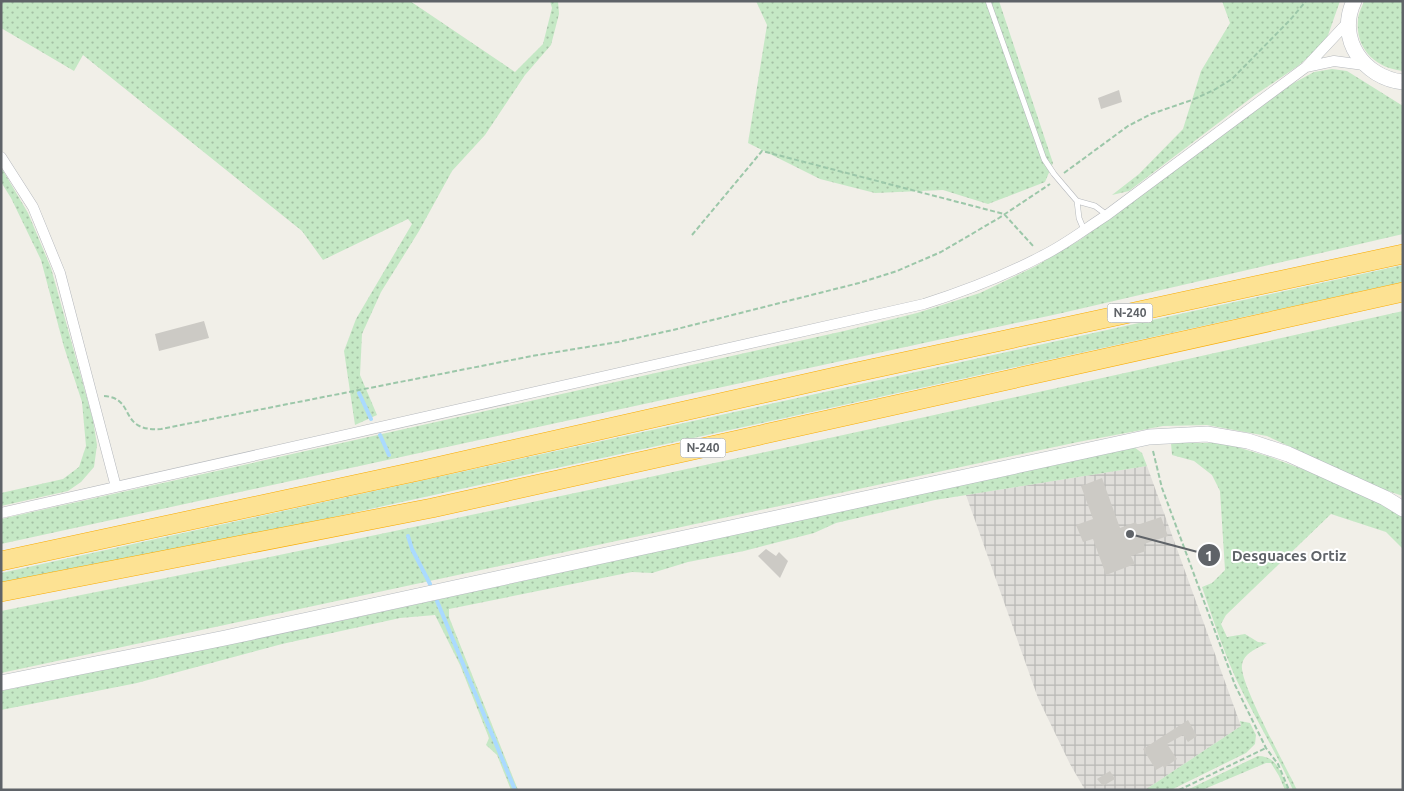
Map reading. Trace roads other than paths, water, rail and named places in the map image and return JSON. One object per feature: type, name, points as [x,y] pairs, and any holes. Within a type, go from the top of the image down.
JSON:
[{"type":"highway","points":[[1331,269],[1403,247]]},
{"type":"highway","name":"N-240","points":[[1,562],[856,372],[1403,254]]},
{"type":"highway","name":"N-240","points":[[1,592],[432,508],[1403,292]]},
{"type":"street","points":[[1354,1],[1348,22],[1349,38],[1355,52],[1364,65],[1378,75],[1398,81],[1403,94]]},
{"type":"street","points":[[1,512],[924,304],[967,290],[1042,256],[1107,215],[1306,67],[1348,22]]},
{"type":"street","points":[[1306,67],[1334,61],[1364,65]]},
{"type":"street","points":[[1,157],[32,207],[60,273],[116,487]]},
{"type":"street","points":[[1,683],[225,638],[1149,437],[1206,434],[1248,441],[1288,454],[1403,508]]},
{"type":"street","points":[[1385,498],[1403,501]]},
{"type":"lane","points":[[988,1],[1044,159],[1077,201],[1079,218],[1084,230]]},
{"type":"lane","points":[[1077,201],[1095,206],[1107,215]]},
{"type":"waterway","points":[[359,393],[371,419]]},
{"type":"waterway","points":[[380,435],[389,455]]},
{"type":"waterway","points":[[408,536],[412,549],[430,584]]},
{"type":"waterway","points":[[437,601],[515,790]]},
{"type":"place","name":"Desguaces Ortiz","points":[[1130,534]]}]
